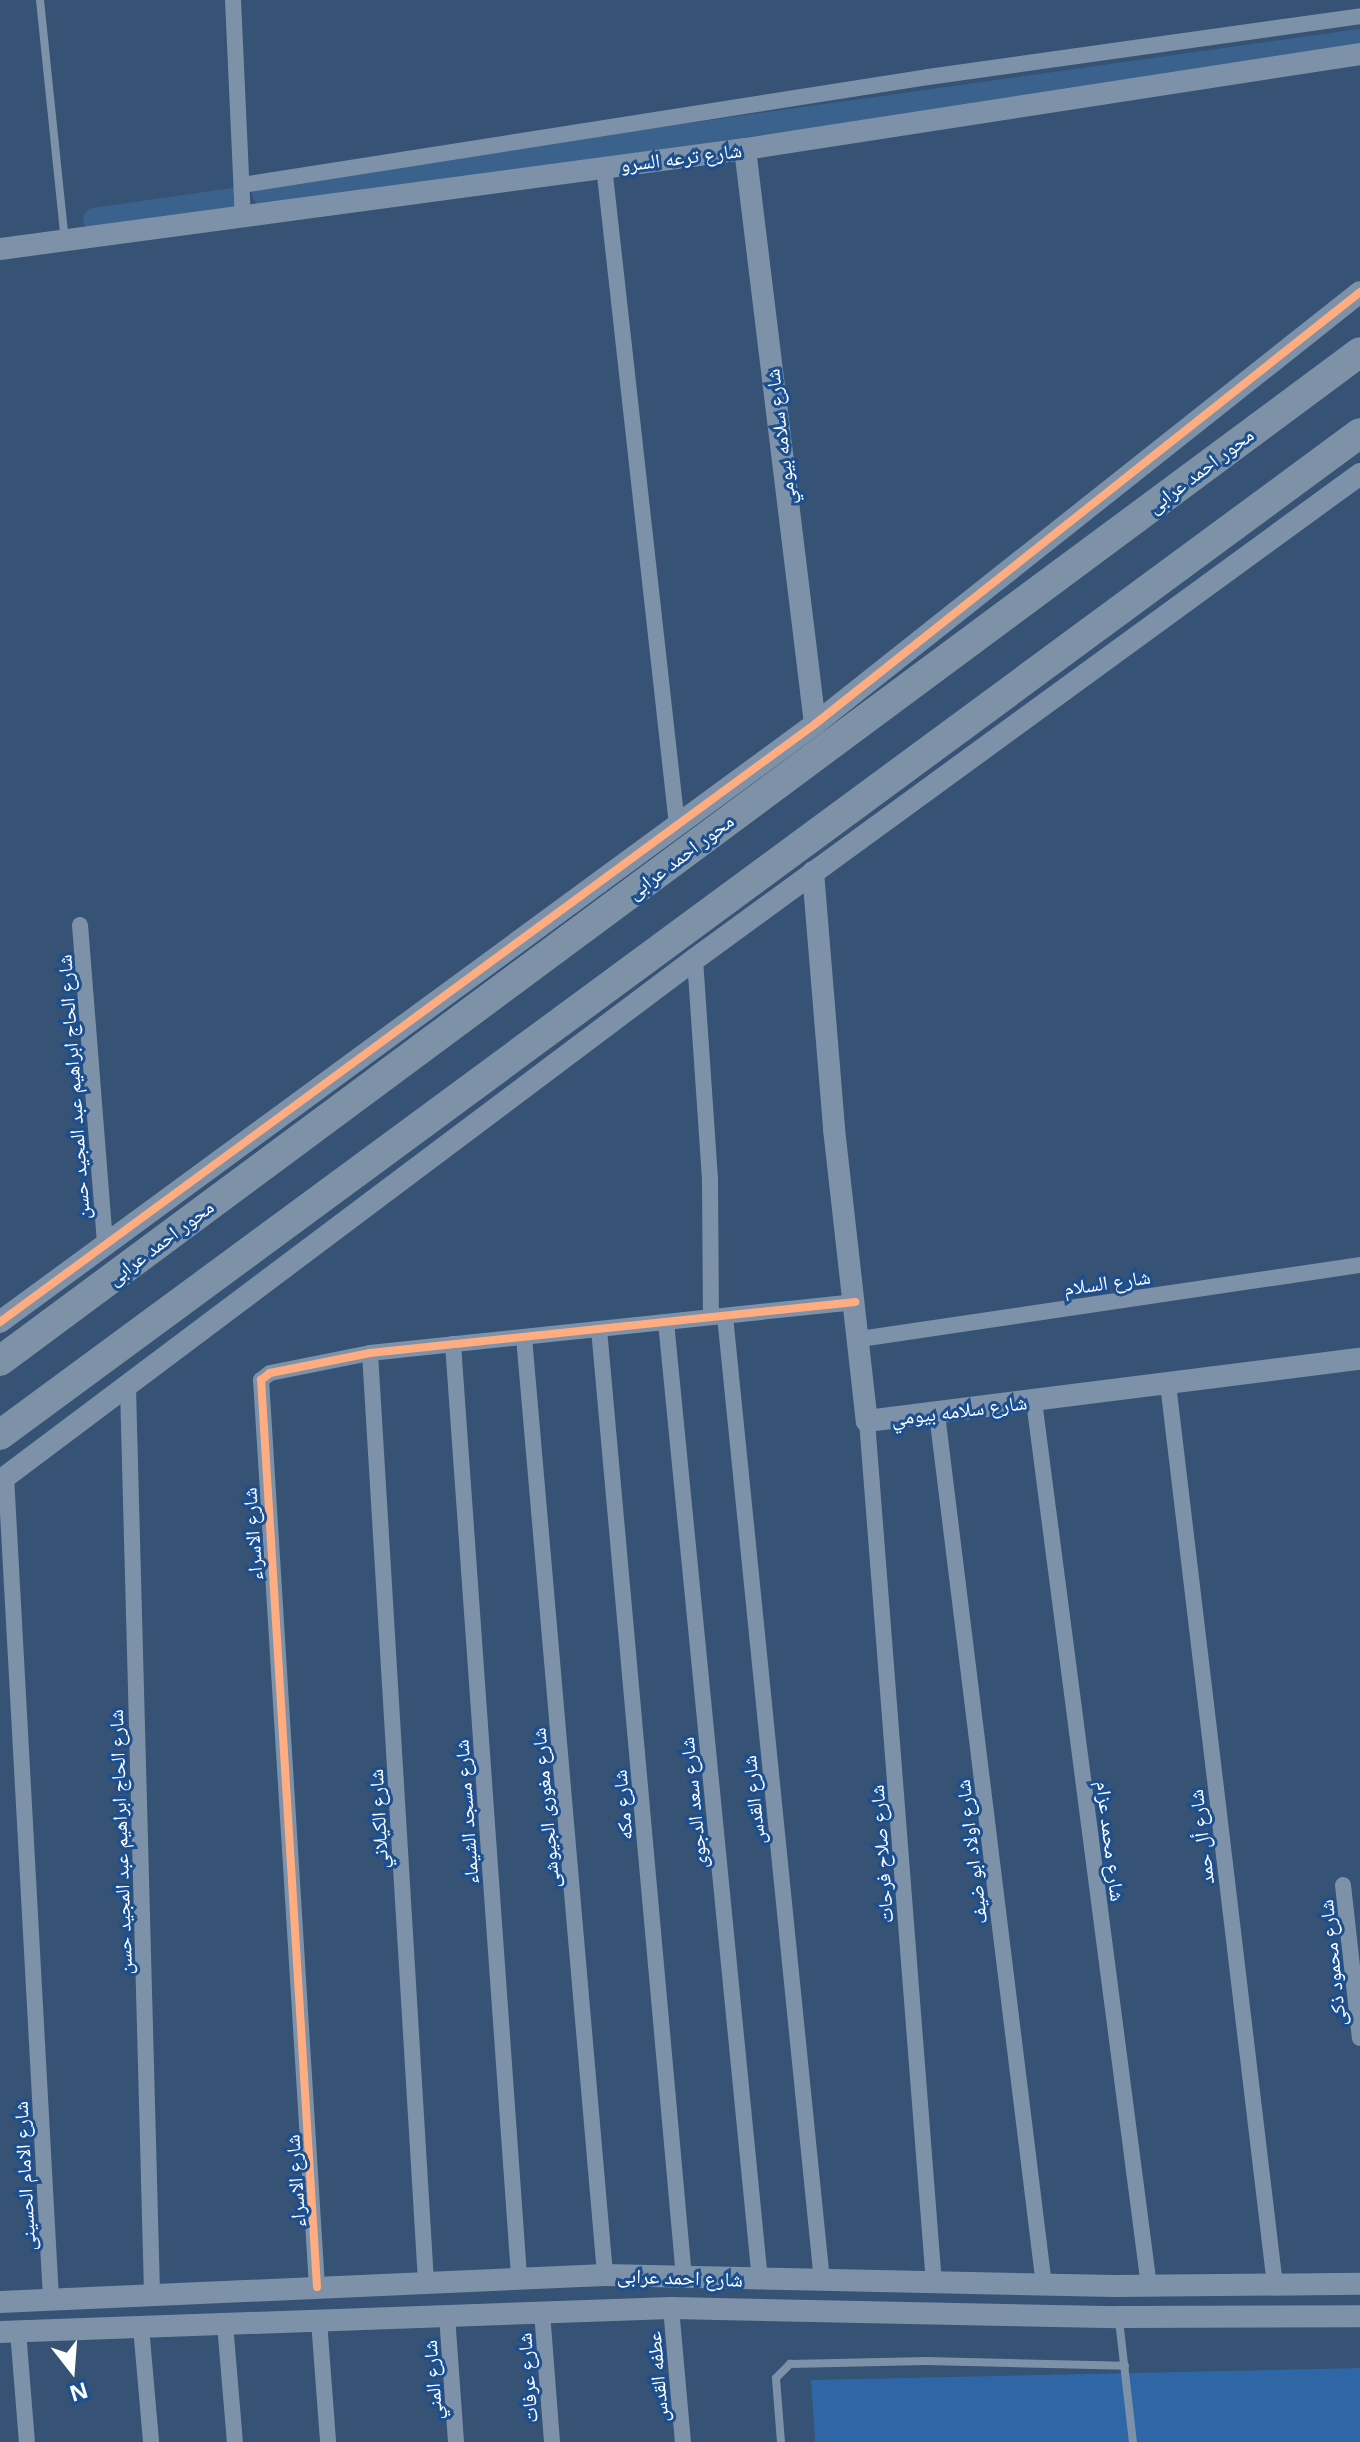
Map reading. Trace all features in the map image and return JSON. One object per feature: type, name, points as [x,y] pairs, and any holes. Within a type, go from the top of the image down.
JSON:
[{"type":"highway","name":"محور احمد عرابى","points":[[0,1361],[1360,352]]},
{"type":"highway","points":[[0,1435],[1360,433]]},
{"type":"street","points":[[233,0],[243,219]]},
{"type":"street","name":"شارع ترعه السرو","points":[[242,185],[928,77],[1360,16]]},
{"type":"street","name":"شارع ترعه السرو","points":[[0,249],[243,219],[604,166],[745,149],[1360,54]]},
{"type":"street","name":"شارع سلامه بيومي","points":[[745,149],[815,724]]},
{"type":"street","points":[[604,166],[677,825]]},
{"type":"street","points":[[0,1322],[815,724],[1360,292]]},
{"type":"street","points":[[3,1479],[695,959],[1360,474]]},
{"type":"street","name":"شارع سلامه بيومي","points":[[813,872],[834,1129],[867,1421],[1360,1359]]},
{"type":"street","name":"شارع الحاج ابراهيم عبد المجيد حسن","points":[[80,925],[105,1246]]},
{"type":"street","name":"شارع القدس","points":[[695,959],[718,1316],[822,2281]]},
{"type":"street","name":"شارع السلام","points":[[860,1339],[1360,1265]]},
{"type":"street","name":"شارع الاسراء","points":[[317,2287],[259,1391],[270,1373],[370,1353],[855,1302]]},
{"type":"street","name":"شارع سعد الدجوى","points":[[666,1322],[760,2280]]},
{"type":"street","name":"شارع مكه","points":[[599,1329],[684,2278]]},
{"type":"street","name":"شارع مغورى الجيوشى","points":[[524,1337],[605,2275]]},
{"type":"street","name":"شارع مسجد الشيماء","points":[[453,1344],[519,2277]]},
{"type":"street","name":"شارع الكيلاني","points":[[370,1353],[426,2282]]},
{"type":"street","name":"شارع أل حمد","points":[[1168,1384],[1275,2285]]},
{"type":"street","name":"شارع الحاج ابراهيم عبد المجيد حسن","points":[[128,1388],[152,2294]]},
{"type":"street","name":"شارع محمد عزام","points":[[1034,1401],[1149,2286]]},
{"type":"street","name":"شارع اولاد ابو ضيف","points":[[937,1414],[1044,2285]]},
{"type":"street","name":"شارع صلاح فرحات","points":[[867,1421],[934,2283]]},
{"type":"street","name":"شارع الامام الحسينى","points":[[3,1479],[51,2299]]},
{"type":"street","name":"شارع محمود ذكى","points":[[1343,1885],[1360,2038]]},
{"type":"street","name":"شارع احمد عرابى","points":[[0,2302],[605,2275],[1114,2286],[1360,2284]]},
{"type":"street","points":[[481,2279],[485,2314]]},
{"type":"street","points":[[1114,2286],[1118,2317]]},
{"type":"street","name":"شارع احمد عرابى","points":[[9,2332],[671,2308],[1118,2317],[1360,2316]]},
{"type":"street","name":"عطفه القدس","points":[[671,2308],[683,2442]]},
{"type":"street","name":"شارع عرفات","points":[[542,2312],[552,2442]]},
{"type":"street","name":"شارع المني","points":[[447,2316],[456,2442]]},
{"type":"street","points":[[319,2321],[328,2442]]},
{"type":"street","points":[[225,2324],[235,2442]]},
{"type":"street","points":[[141,2327],[151,2442]]},
{"type":"street","points":[[9,2332],[27,2442]]},
{"type":"lane","points":[[40,0],[65,241]]},
{"type":"lane","points":[[1118,2317],[1133,2442]]},
{"type":"lane","points":[[781,2442],[776,2378],[790,2364],[927,2361],[1125,2366]]},
{"type":"shaded area","points":[[1360,2368],[1360,2442],[815,2442],[811,2380]]},
{"type":"waterway","points":[[263,194],[1360,40]]},
{"type":"waterway","points":[[94,219],[233,199]]},
{"type":"cycle path","points":[[0,1322],[815,724],[1360,292]]},
{"type":"cycle path","points":[[317,2287],[261,1380],[270,1373],[370,1353],[855,1302]]}]
